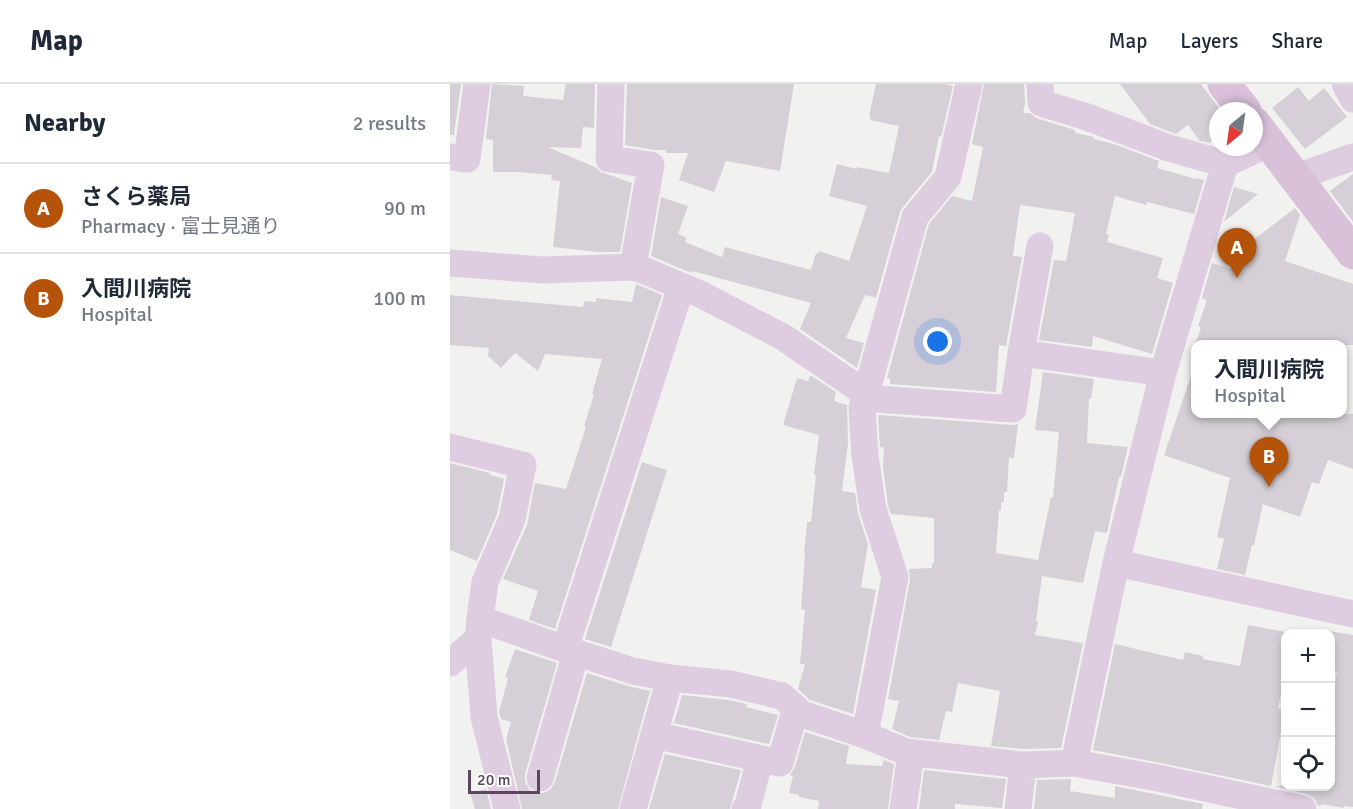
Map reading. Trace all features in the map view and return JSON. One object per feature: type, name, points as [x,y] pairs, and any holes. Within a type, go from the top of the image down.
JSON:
[{"type":"street","points":[[450,157],[466,159],[477,84]]},
{"type":"street","points":[[612,84],[609,159],[651,165],[633,267]]},
{"type":"street","points":[[865,735],[895,578],[873,509],[865,456],[862,408],[915,217],[948,177],[969,84]]},
{"type":"street","points":[[1040,84],[1041,103],[1225,164]]},
{"type":"street","points":[[1224,84],[1238,102]]},
{"type":"street","points":[[1263,134],[1353,254]]},
{"type":"street","points":[[1074,763],[1116,563],[1163,373],[1225,164],[1235,156]]},
{"type":"street","points":[[1296,177],[1353,157]]},
{"type":"street","points":[[450,263],[542,270],[633,267],[700,294],[783,337],[864,396],[1013,409],[1040,246]]},
{"type":"street","points":[[540,778],[570,651],[681,287]]},
{"type":"street","points":[[1021,353],[1163,373]]},
{"type":"street","points":[[450,447],[523,465],[512,519],[485,582],[479,629],[484,717],[507,809]]},
{"type":"street","points":[[1116,563],[1353,614]]},
{"type":"street","points":[[479,629],[570,651],[633,671],[670,678],[731,684],[782,696],[802,714],[865,735],[906,752],[1023,765],[1074,763],[1158,778],[1303,809]]},
{"type":"street","points":[[450,663],[479,629]]},
{"type":"street","points":[[633,809],[670,678]]},
{"type":"street","points":[[654,735],[780,763],[796,708]]},
{"type":"street","points":[[903,809],[911,753]]},
{"type":"street","points":[[745,809],[760,759]]},
{"type":"street","points":[[1018,809],[1023,765]]},
{"type":"building","points":[[450,84],[461,84],[454,135],[450,135]]},
{"type":"building","points":[[492,84],[524,86],[523,96],[563,100],[566,84],[595,84],[594,128],[583,127],[581,148],[548,147],[597,168],[600,172],[632,183],[620,252],[553,247],[560,181],[551,180],[552,175],[493,172],[493,140],[486,139]]},
{"type":"building","points":[[627,84],[794,84],[780,171],[726,161],[714,192],[679,180],[688,153],[666,153],[666,150],[625,145]]},
{"type":"building","points":[[876,84],[946,84],[953,86],[932,172],[900,212],[876,298],[865,295],[846,338],[864,343],[857,368],[800,329],[811,303],[692,271],[691,273],[651,256],[661,197],[688,206],[678,234],[687,238],[685,242],[722,257],[725,247],[811,270],[816,253],[818,254],[819,251],[849,261],[867,206],[829,196],[837,164],[889,173],[899,126],[870,120]]},
{"type":"building","points":[[984,84],[1024,84],[1023,113],[1030,113],[1036,118],[1075,130],[1075,133],[1094,137],[1094,139],[1159,161],[1157,168],[1204,180],[1194,214],[1147,202],[1146,205],[1115,196],[1106,234],[1109,234],[1107,242],[1163,258],[1157,278],[1173,283],[1152,354],[1093,336],[1092,347],[1039,340],[1054,260],[1066,261],[1075,213],[1020,205],[1013,256],[1022,257],[1006,346],[999,345],[996,392],[890,384],[890,379],[887,378],[929,224],[952,196],[972,201],[983,147],[972,144]]},
{"type":"building","points":[[1120,84],[1201,84],[1214,102],[1209,102],[1209,143],[1200,141],[1188,125],[1176,134],[1150,124]]},
{"type":"building","points":[[1298,87],[1309,101],[1324,88],[1347,117],[1305,149],[1272,108]]},
{"type":"building","points":[[1353,174],[1353,222],[1330,191]]},
{"type":"building","points":[[1234,187],[1258,194],[1224,222]]},
{"type":"building","points":[[1295,208],[1300,215],[1285,261],[1353,284],[1353,345],[1347,345],[1347,340],[1197,340],[1201,327],[1198,326],[1207,300],[1202,298],[1212,263],[1231,269],[1235,254]]},
{"type":"building","points":[[636,284],[662,295],[555,629],[529,620],[538,591],[503,579],[527,525],[535,483],[566,489],[586,427],[584,426],[602,359],[545,354],[538,371],[515,353],[501,368],[488,356],[489,348],[450,345],[450,295],[583,307],[584,301],[596,302],[596,298],[632,302]]},
{"type":"building","points":[[1043,372],[1094,379],[1091,399],[1089,398],[1087,443],[1128,447],[1107,533],[1095,531],[1083,583],[1042,576],[1035,635],[1083,643],[1061,748],[1024,749],[991,746],[1000,691],[958,683],[952,712],[946,711],[939,740],[910,737],[892,729],[899,701],[888,699],[910,580],[909,569],[932,568],[934,518],[891,514],[883,467],[884,448],[880,447],[878,415],[1018,424],[1014,458],[1009,457],[1007,492],[1004,492],[1004,502],[1001,502],[1001,510],[999,510],[996,553],[1038,560],[1051,497],[1053,498],[1059,432],[1035,430]]},
{"type":"building","points":[[810,375],[836,392],[834,401],[847,405],[848,444],[842,491],[855,493],[858,514],[868,544],[861,587],[876,590],[853,714],[810,700],[798,689],[805,664],[800,664],[805,610],[801,609],[804,553],[807,522],[811,522],[819,435],[783,425],[797,378],[808,381]]},
{"type":"building","points":[[1191,376],[1191,418],[1347,418],[1347,414],[1353,414],[1353,469],[1328,460],[1319,484],[1312,482],[1300,517],[1263,504],[1245,575],[1217,569],[1224,539],[1217,537],[1230,478],[1164,455]]},
{"type":"building","points":[[642,462],[667,470],[611,647],[585,639]]},
{"type":"building","points":[[450,463],[504,479],[497,514],[477,561],[450,550]]},
{"type":"building","points":[[1248,625],[1281,631],[1281,694],[1278,708],[1281,709],[1281,732],[1271,786],[1093,750],[1115,644],[1183,660],[1185,652],[1203,656],[1203,659],[1240,666]]},
{"type":"building","points":[[1335,632],[1353,635],[1353,807],[1344,806],[1344,808],[1321,804],[1318,806],[1314,798],[1294,791],[1335,791],[1335,681],[1337,672],[1335,671]]},
{"type":"building","points":[[515,649],[557,663],[525,774],[525,782],[535,793],[544,793],[551,789],[555,782],[587,673],[650,691],[618,809],[522,809],[506,739],[511,722],[501,719],[499,712],[508,678],[505,677]]},
{"type":"building","points":[[682,695],[728,700],[778,715],[769,744],[674,723]]},
{"type":"building","points":[[805,732],[849,746],[846,764],[882,766],[884,760],[894,764],[888,809],[818,809],[819,801],[789,793],[793,776],[790,775],[795,767]]},
{"type":"building","points":[[665,754],[741,770],[730,809],[649,809]]},
{"type":"building","points":[[924,770],[1006,779],[1002,808],[955,804],[955,809],[919,809]]},
{"type":"building","points":[[1071,779],[1070,791],[1115,798],[1115,786],[1203,804],[1202,809],[1034,809],[1037,780]]},
{"type":"building","points":[[486,789],[491,809],[475,809],[470,793]]},
{"type":"place","name":"さくら薬局","points":[[1237,278]]},
{"type":"place","name":"入間川病院","points":[[1269,487]]}]
